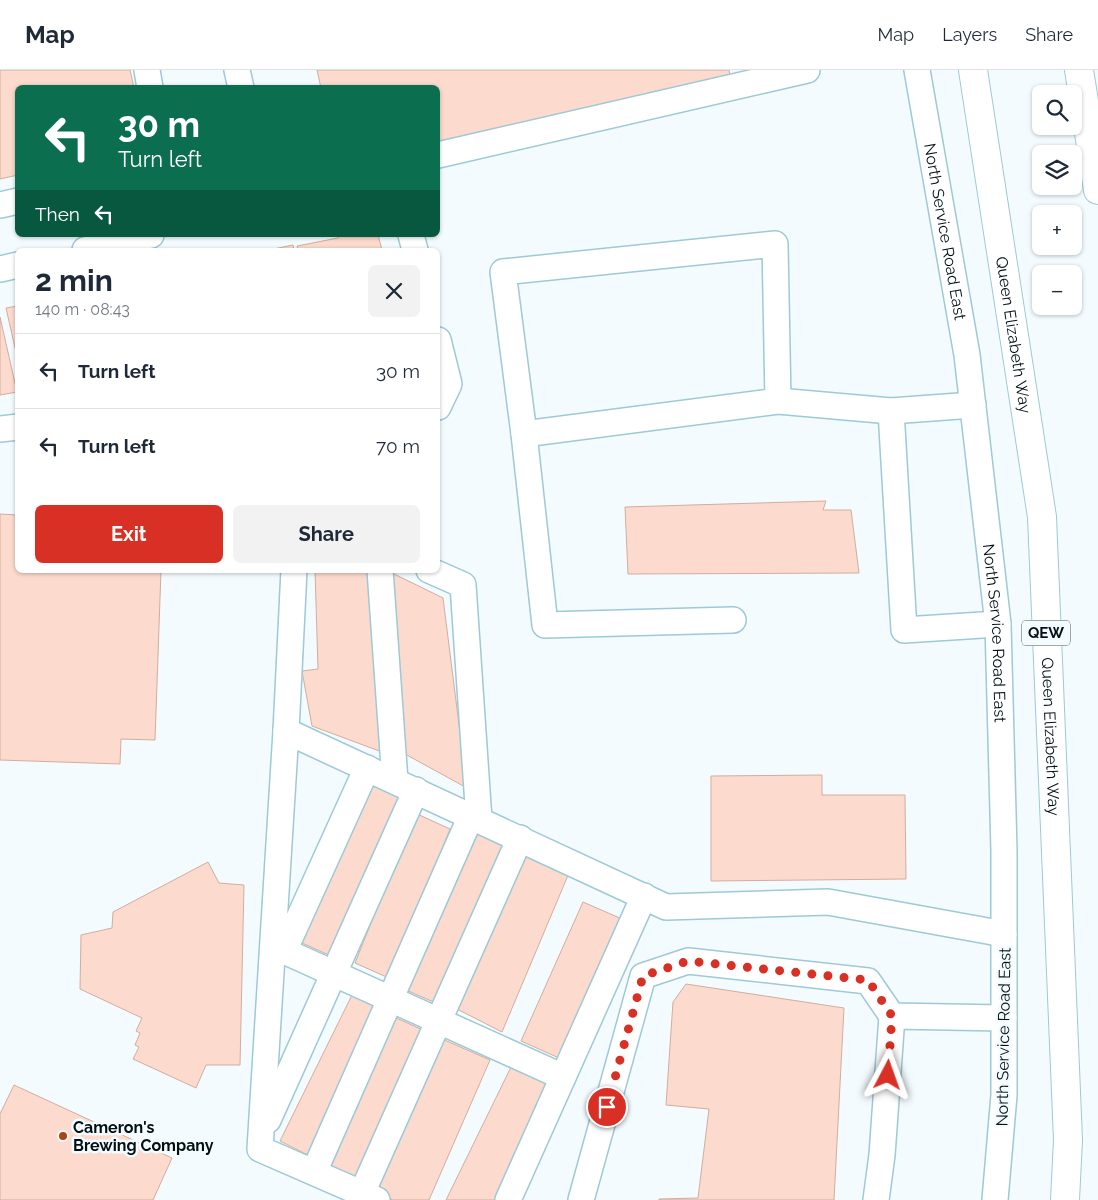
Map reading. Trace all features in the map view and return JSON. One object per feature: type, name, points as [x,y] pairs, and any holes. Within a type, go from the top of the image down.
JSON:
[{"type":"highway","name":"Queen Elizabeth Way","points":[[973,70],[1042,517],[1068,1140],[1065,1200]]},
{"type":"highway","points":[[1079,70],[1098,190]]},
{"type":"street","points":[[147,70],[150,85]]},
{"type":"street","points":[[237,70],[240,85]]},
{"type":"street","points":[[440,154],[767,74],[808,70]]},
{"type":"street","name":"North Service Road East","points":[[917,70],[967,355],[998,624],[1004,852],[1004,1095],[995,1200]]},
{"type":"street","points":[[0,205],[15,202]]},
{"type":"street","points":[[94,248],[142,237]]},
{"type":"street","points":[[733,620],[545,625],[524,434],[503,272],[775,244],[778,401]]},
{"type":"street","points":[[0,269],[15,266]]},
{"type":"street","points":[[440,349],[448,384],[440,403]]},
{"type":"street","points":[[524,434],[778,401],[891,411],[973,406]]},
{"type":"street","points":[[891,411],[904,630],[998,624]]},
{"type":"street","points":[[0,429],[15,427]]},
{"type":"street","points":[[294,573],[286,731],[279,948],[260,1148],[370,1197],[438,1020],[520,838]]},
{"type":"street","points":[[261,1133],[334,973],[406,786],[380,573]]},
{"type":"street","points":[[314,1172],[390,999],[475,818],[463,585],[436,573]]},
{"type":"street","points":[[286,731],[666,907],[828,902],[1004,934]]},
{"type":"street","points":[[279,948],[367,768]]},
{"type":"street","points":[[508,1200],[644,896]]},
{"type":"street","points":[[279,948],[563,1077]]},
{"type":"street","points":[[581,1200],[643,976],[688,961],[868,980],[892,1016],[882,1155],[876,1200]]},
{"type":"street","points":[[892,1016],[1004,1018]]},
{"type":"building","points":[[0,70],[130,70],[133,85],[15,85],[15,176],[0,179]]},
{"type":"building","points":[[317,70],[729,70],[731,79],[440,145],[440,85],[320,85]]},
{"type":"building","points":[[379,237],[381,248],[298,248],[297,246],[338,238]]},
{"type":"building","points":[[293,245],[294,248],[279,248]]},
{"type":"building","points":[[15,306],[15,348],[6,308]]},
{"type":"building","points":[[0,317],[15,383],[15,392],[0,395]]},
{"type":"building","points":[[826,501],[823,510],[851,510],[859,573],[628,574],[625,507]]},
{"type":"building","points":[[0,514],[15,515],[15,573],[161,573],[155,740],[121,739],[120,764],[0,760]]},
{"type":"building","points":[[315,573],[371,573],[382,752],[312,726],[302,671],[318,669]]},
{"type":"building","points":[[388,573],[392,573],[443,598],[467,788],[405,754]]},
{"type":"building","points":[[822,775],[822,795],[905,795],[906,879],[711,881],[711,776]]},
{"type":"building","points":[[372,785],[402,798],[331,956],[302,943]]},
{"type":"building","points":[[415,813],[450,829],[391,979],[355,963]]},
{"type":"building","points":[[477,832],[506,846],[436,1003],[406,990]]},
{"type":"building","points":[[524,853],[569,873],[502,1032],[457,1009]]},
{"type":"building","points":[[208,862],[219,883],[244,885],[240,1065],[206,1065],[196,1088],[133,1059],[139,1047],[135,1045],[140,1033],[136,1031],[142,1018],[80,989],[81,935],[112,928],[113,912]]},
{"type":"building","points":[[583,902],[622,919],[559,1058],[521,1041]]},
{"type":"building","points":[[686,984],[844,1008],[834,1200],[659,1200],[698,1198],[709,1109],[666,1105],[673,1002]]},
{"type":"building","points":[[352,995],[382,1010],[310,1156],[280,1141]]},
{"type":"building","points":[[394,1017],[423,1030],[356,1183],[327,1170]]},
{"type":"building","points":[[442,1039],[490,1060],[429,1200],[393,1200],[374,1192]]},
{"type":"building","points":[[512,1065],[551,1081],[495,1200],[446,1200]]},
{"type":"building","name":"Cameron's Brewing Company","points":[[14,1085],[172,1158],[153,1200],[0,1200],[0,1114]]},
{"type":"place","name":"Cameron's Brewing Company","points":[[63,1136]]},
{"type":"route","points":[[607,1107],[643,976],[688,961],[868,980],[892,1016],[888,1075]]}]
